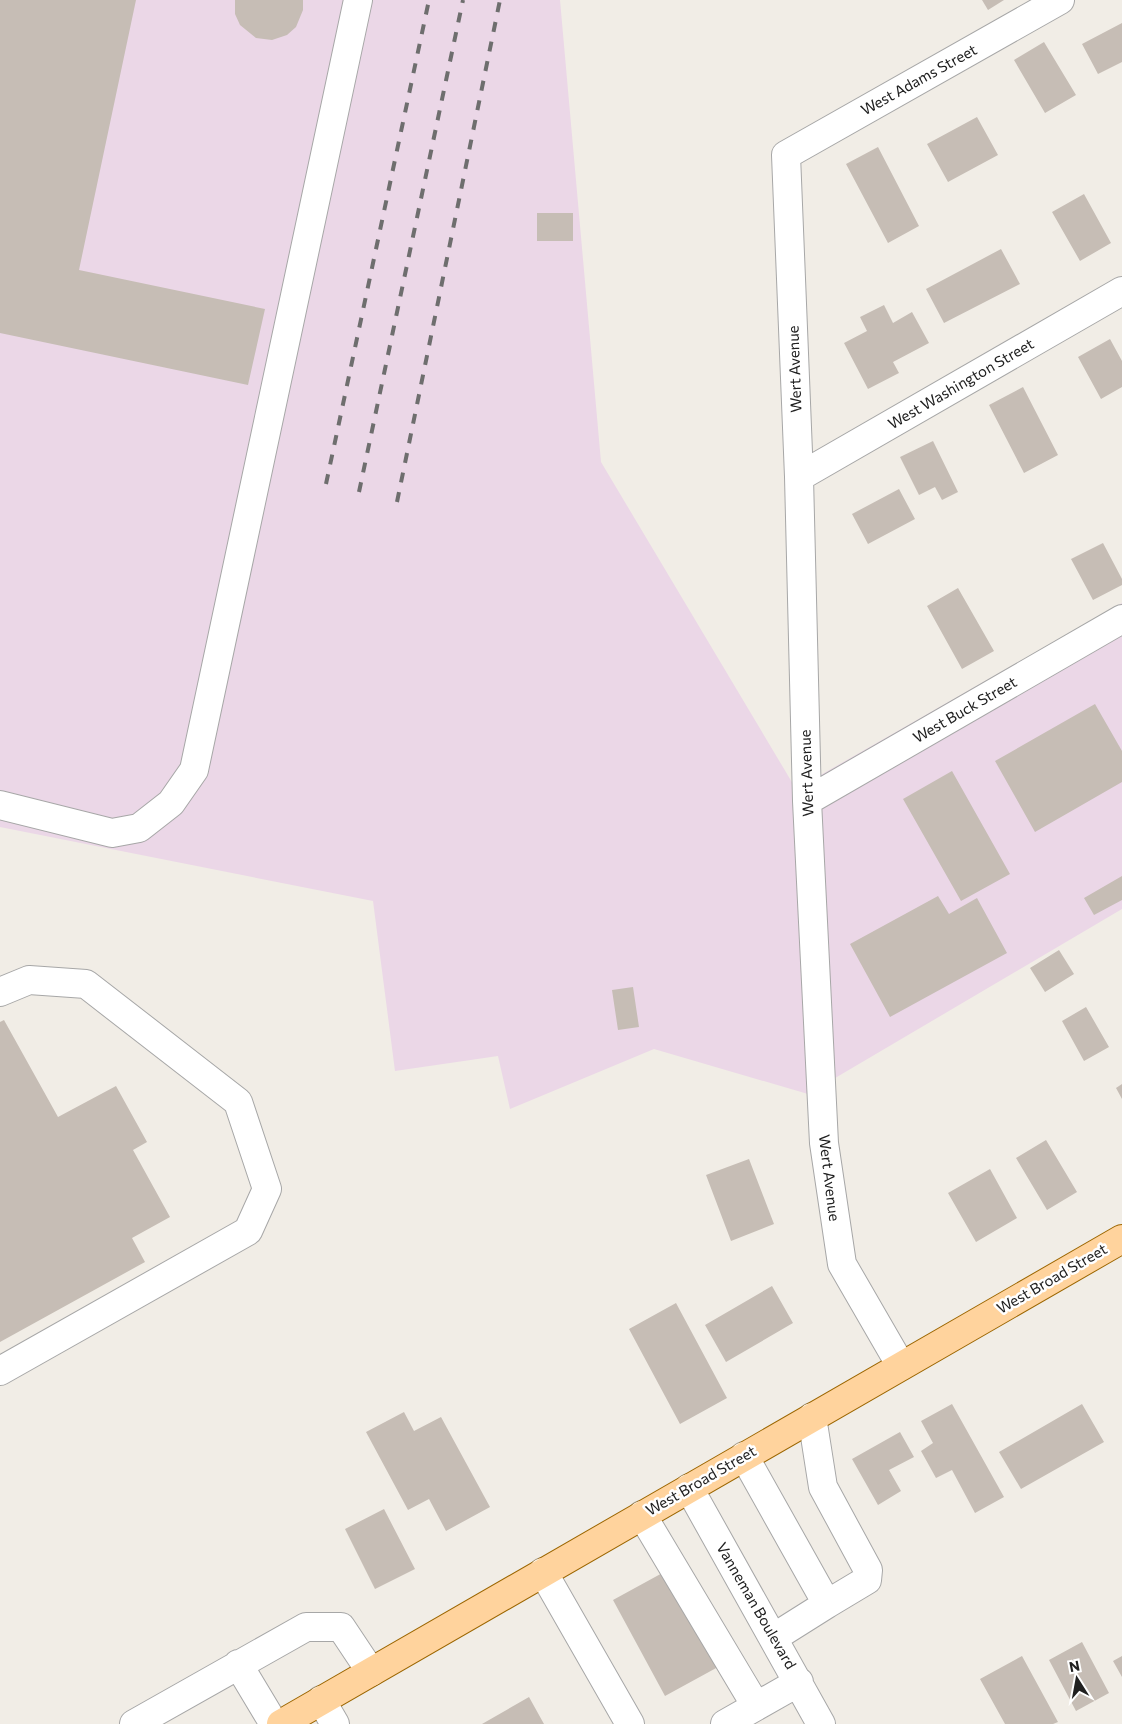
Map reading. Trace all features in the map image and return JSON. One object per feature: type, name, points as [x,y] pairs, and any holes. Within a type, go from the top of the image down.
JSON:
[{"type":"main road","name":"West Broad Street","points":[[280,1724],[1122,1239]]},
{"type":"street","points":[[0,805],[112,833],[139,828],[171,803],[194,770],[358,0]]},
{"type":"street","name":"West Adams Street","points":[[787,164],[786,155],[1060,0]]},
{"type":"street","name":"Wert Avenue","points":[[787,164],[799,478],[808,801],[824,1143],[842,1264],[901,1366]]},
{"type":"street","name":"West Washington Street","points":[[799,478],[1122,292]]},
{"type":"street","name":"West Buck Street","points":[[808,801],[1122,618]]},
{"type":"street","points":[[0,992],[29,980],[86,984],[238,1102],[268,1189],[248,1231],[0,1371]]},
{"type":"street","points":[[773,1638],[867,1580],[868,1570],[823,1487],[812,1417]]},
{"type":"street","points":[[744,1456],[827,1604]]},
{"type":"street","name":"Vanneman Boulevard","points":[[689,1488],[821,1724]]},
{"type":"street","points":[[642,1515],[756,1706]]},
{"type":"street","points":[[543,1572],[630,1724]]},
{"type":"street","points":[[134,1724],[306,1627],[341,1627],[371,1672]]},
{"type":"street","points":[[238,1664],[274,1724]]},
{"type":"street","points":[[725,1724],[799,1682]]},
{"type":"street","points":[[321,1700],[335,1724]]},
{"type":"shaded area","points":[[0,0],[560,0],[601,462],[796,789],[1122,603],[1122,909],[808,1094],[654,1049],[510,1109],[498,1056],[395,1071],[373,901],[0,827]]},
{"type":"building","points":[[0,0],[136,0],[79,270],[265,309],[248,385],[0,333]]},
{"type":"building","points":[[235,0],[303,0],[303,10],[296,27],[287,35],[272,40],[256,38],[240,25],[235,14]]},
{"type":"building","points":[[982,0],[1004,0],[988,10]]},
{"type":"building","points":[[1122,23],[1122,62],[1098,74],[1082,44]]},
{"type":"building","points":[[1044,42],[1076,95],[1045,113],[1014,60]]},
{"type":"building","points":[[977,117],[998,155],[948,182],[927,144]]},
{"type":"building","points":[[878,147],[919,226],[888,243],[846,164]]},
{"type":"building","points":[[1084,194],[1111,243],[1080,261],[1052,212]]},
{"type":"building","points":[[537,213],[573,213],[573,241],[537,241]]},
{"type":"building","points":[[1001,249],[1020,284],[944,323],[926,289]]},
{"type":"building","points":[[884,305],[893,323],[912,312],[929,343],[893,362],[899,373],[868,389],[844,343],[867,331],[860,317]]},
{"type":"building","points":[[1110,339],[1122,361],[1122,387],[1101,399],[1078,357]]},
{"type":"building","points":[[1023,387],[1058,455],[1024,473],[989,405]]},
{"type":"building","points":[[933,441],[958,492],[942,500],[935,487],[919,495],[900,457]]},
{"type":"building","points":[[899,489],[915,519],[868,544],[852,514]]},
{"type":"building","points":[[1103,543],[1122,579],[1122,585],[1093,600],[1071,559]]},
{"type":"building","points":[[958,588],[994,651],[962,669],[927,606]]},
{"type":"building","points":[[1095,704],[1122,751],[1122,782],[1035,832],[995,761]]},
{"type":"building","points":[[952,771],[1010,874],[961,901],[903,799]]},
{"type":"building","points":[[1122,876],[1122,900],[1094,915],[1084,898]]},
{"type":"building","points":[[938,896],[949,914],[977,898],[1007,953],[890,1017],[850,944]]},
{"type":"building","points":[[1059,950],[1074,974],[1045,992],[1030,968]]},
{"type":"building","points":[[633,987],[639,1027],[618,1030],[612,990]]},
{"type":"building","points":[[1086,1007],[1109,1047],[1084,1061],[1062,1021]]},
{"type":"building","points":[[4,1020],[58,1117],[116,1086],[147,1142],[133,1150],[170,1217],[132,1238],[145,1262],[0,1342],[0,1022]]},
{"type":"building","points":[[1122,1084],[1122,1099],[1116,1088]]},
{"type":"building","points":[[1046,1140],[1077,1192],[1047,1210],[1016,1158]]},
{"type":"building","points":[[749,1159],[774,1224],[731,1241],[706,1175]]},
{"type":"building","points":[[990,1169],[1017,1218],[976,1242],[948,1193]]},
{"type":"building","points":[[772,1286],[793,1323],[726,1362],[705,1325]]},
{"type":"building","points":[[676,1303],[727,1398],[680,1424],[629,1329]]},
{"type":"building","points":[[952,1404],[1004,1497],[975,1513],[952,1470],[936,1478],[921,1451],[933,1443],[921,1421]]},
{"type":"building","points":[[1082,1404],[1104,1442],[1021,1489],[999,1452]]},
{"type":"building","points":[[404,1412],[414,1431],[441,1417],[490,1507],[446,1531],[429,1499],[408,1510],[366,1432]]},
{"type":"building","points":[[900,1432],[914,1457],[889,1470],[901,1491],[878,1505],[852,1459]]},
{"type":"building","points":[[384,1509],[415,1569],[375,1589],[345,1529]]},
{"type":"building","points":[[666,1571],[718,1667],[665,1696],[613,1600]]},
{"type":"building","points":[[1082,1642],[1109,1693],[1076,1711],[1049,1660]]},
{"type":"building","points":[[1022,1656],[1058,1722],[1053,1724],[1005,1724],[980,1679]]},
{"type":"building","points":[[1122,1656],[1122,1677],[1113,1661]]},
{"type":"building","points":[[529,1697],[544,1724],[482,1724]]},
{"type":"railway","points":[[326,484],[429,0]]},
{"type":"railway","points":[[359,492],[463,0]]},
{"type":"railway","points":[[397,502],[500,0]]}]
